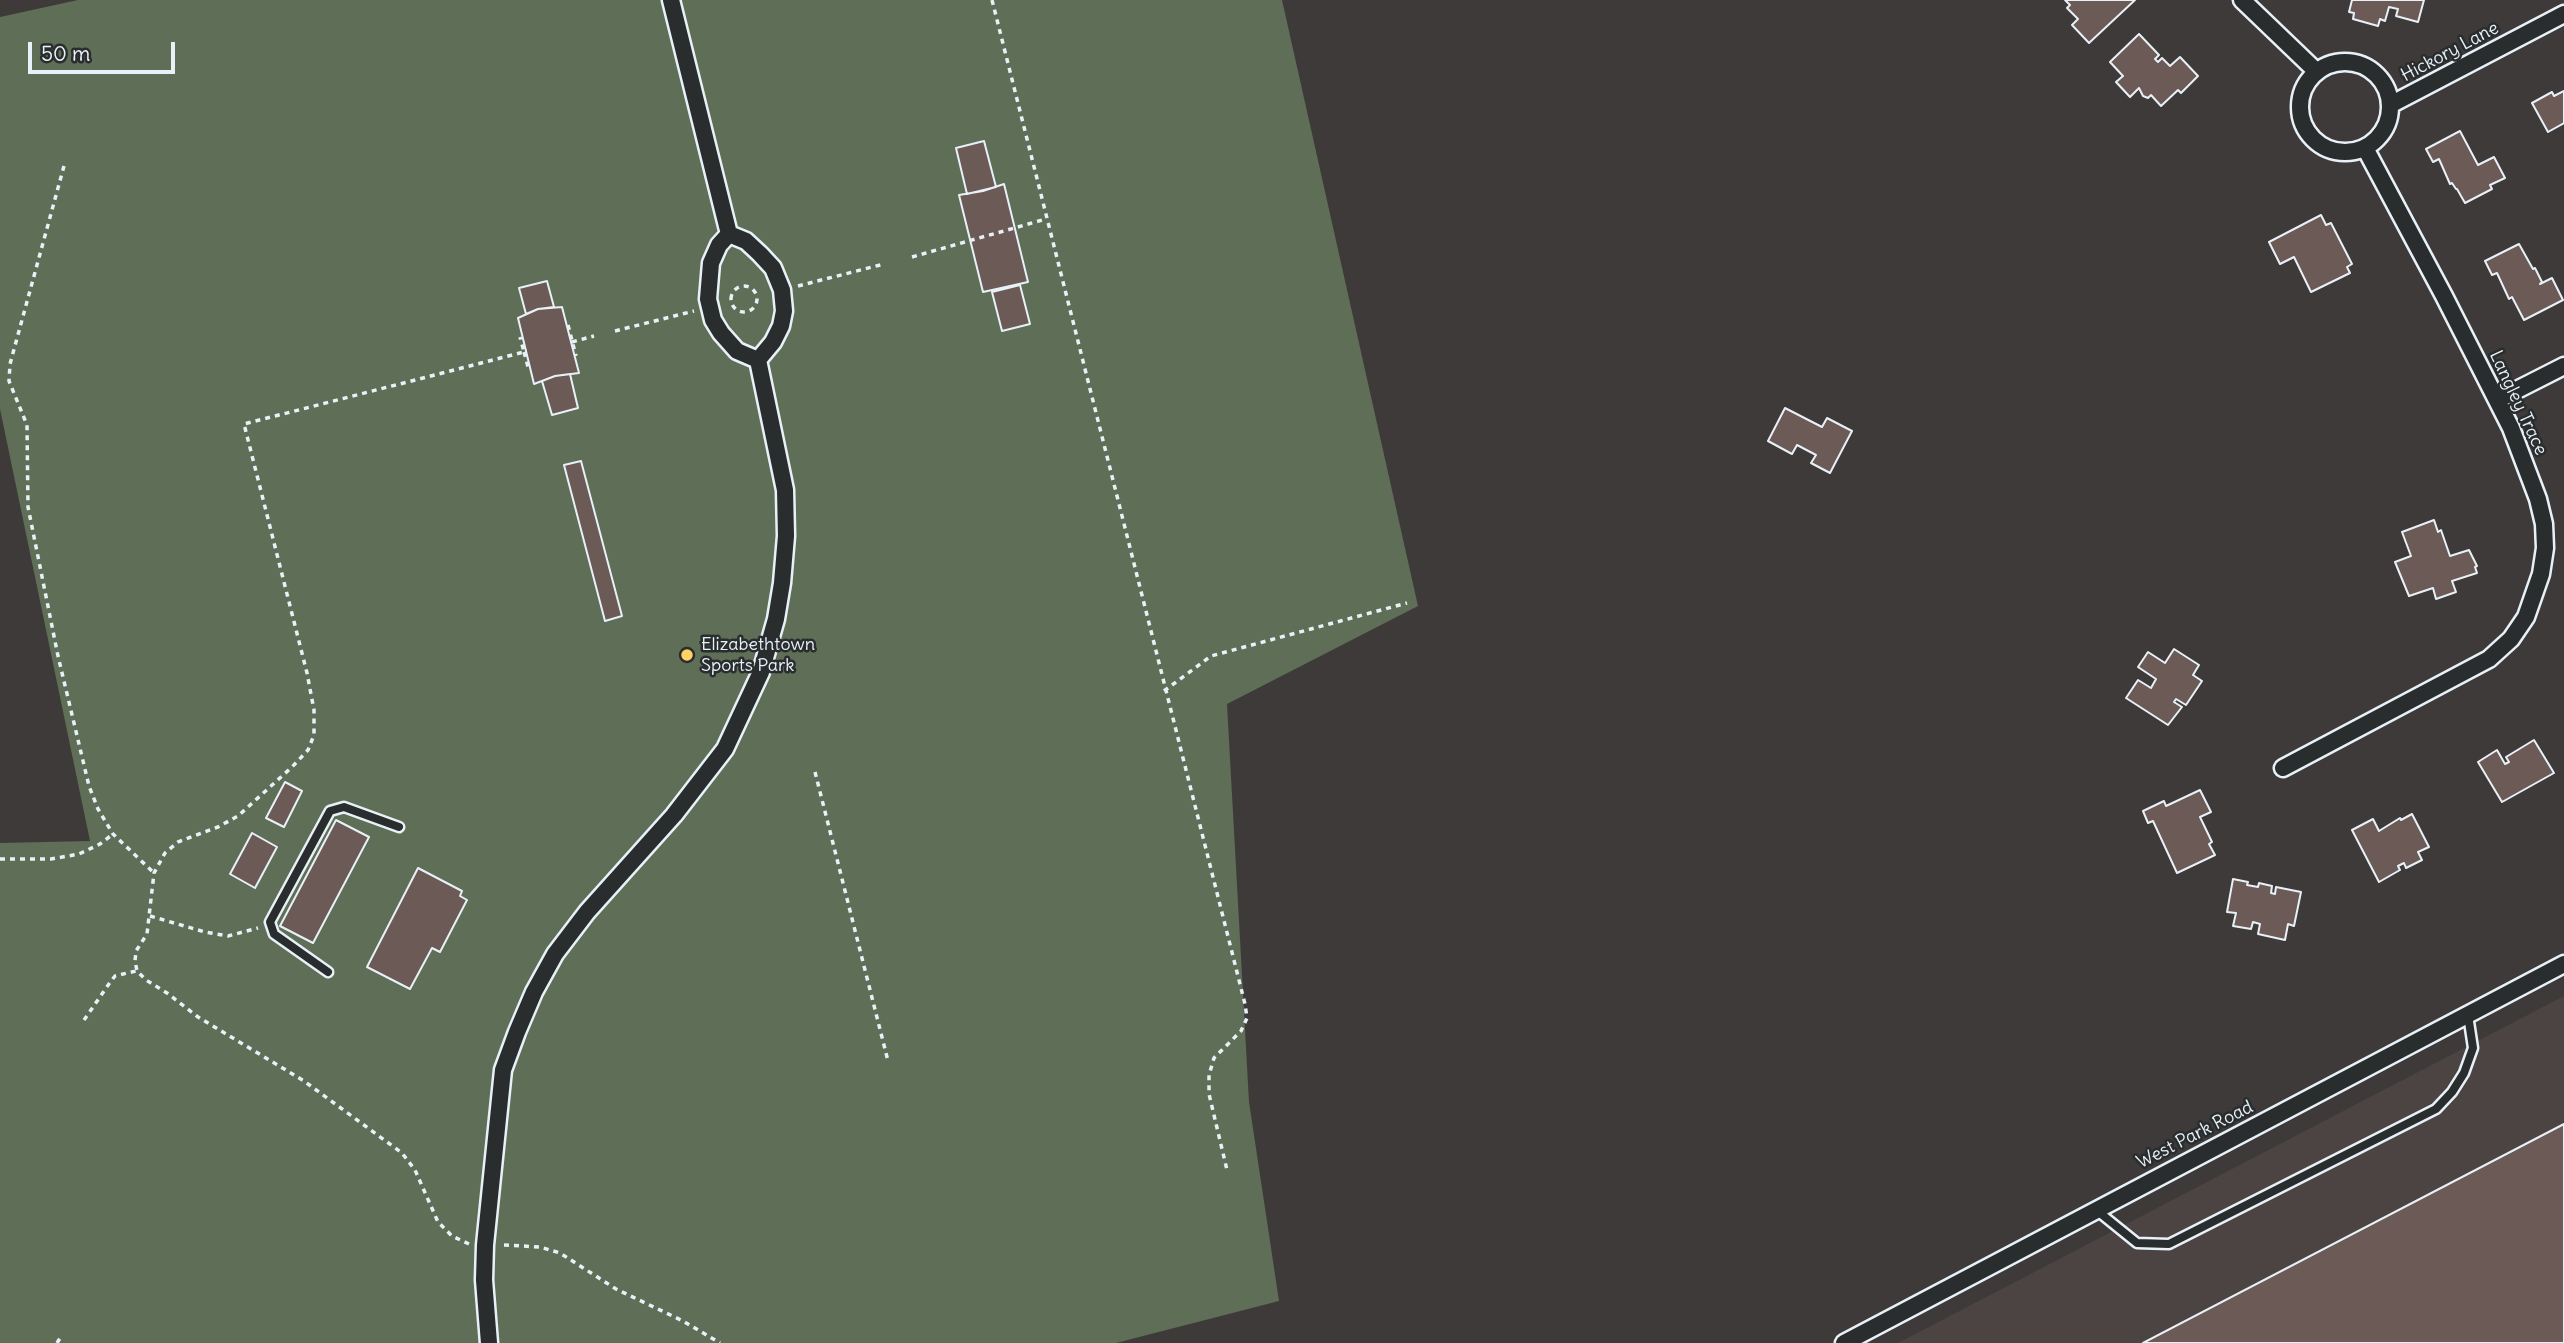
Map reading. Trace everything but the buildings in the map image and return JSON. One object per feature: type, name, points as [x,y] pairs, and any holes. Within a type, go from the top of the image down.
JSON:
[{"type":"street","points":[[671,0],[729,234]]},
{"type":"street","points":[[2242,0],[2316,71]]},
{"type":"street","name":"Hickory Lane","points":[[2390,105],[2564,14]]},
{"type":"street","points":[[2343,61],[2370,69],[2381,79],[2388,91],[2390,105],[2389,118],[2376,140],[2365,148],[2350,152],[2336,152],[2310,137],[2302,124],[2299,110],[2300,95],[2306,82],[2316,71],[2343,61]]},
{"type":"street","name":"Langley Trace","points":[[2283,768],[2488,659],[2511,639],[2526,617],[2541,573],[2545,548],[2544,524],[2530,475],[2497,400],[2365,148]]},
{"type":"street","points":[[729,234],[746,241],[773,268],[782,290],[784,310],[781,326],[773,342],[758,360]]},
{"type":"street","points":[[729,234],[719,245],[711,263],[708,299],[713,320],[721,333],[737,351],[758,360]]},
{"type":"street","points":[[489,1343],[484,1280],[487,1231],[503,1070],[517,1032],[534,992],[555,954],[595,902],[674,815],[725,749],[761,672],[776,619],[786,536],[785,490],[758,360]]},
{"type":"street","points":[[2497,400],[2564,366]]},
{"type":"street","name":"West Park Road","points":[[1844,1343],[1869,1333],[2095,1209],[2564,964]]},
{"type":"lane","points":[[328,971],[274,933],[270,922],[330,811],[344,807],[399,827]]},
{"type":"lane","points":[[2095,1209],[2137,1243],[2169,1244],[2436,1109],[2452,1092],[2464,1073],[2473,1048],[2468,1015]]},
{"type":"path","points":[[992,0],[1247,1018],[1241,1031],[1214,1058],[1209,1075],[1209,1094],[1227,1170]]},
{"type":"path","points":[[64,166],[10,365],[9,381],[27,425],[28,507],[58,656],[89,786],[98,809],[113,834],[154,873]]},
{"type":"path","points":[[912,257],[1046,219]]},
{"type":"path","points":[[789,288],[884,264]]},
{"type":"path","points":[[744,287],[752,290],[757,297],[752,309],[741,312],[734,308],[731,297],[736,289],[744,287]]},
{"type":"path","points":[[615,331],[703,309]]},
{"type":"path","points":[[568,325],[576,356]]},
{"type":"path","points":[[572,342],[594,336]]},
{"type":"path","points":[[520,337],[528,368]]},
{"type":"path","points":[[474,1244],[465,1243],[452,1236],[438,1222],[415,1170],[402,1153],[304,1081],[198,1017],[146,980],[137,971],[136,951],[147,934],[154,873],[165,853],[178,842],[218,827],[246,808],[308,750],[314,735],[314,710],[307,673],[244,424],[524,352]]},
{"type":"path","points":[[1164,691],[1211,656],[1407,603]]},
{"type":"path","points":[[815,772],[888,1060]]},
{"type":"path","points":[[0,859],[51,859],[79,854],[113,834]]},
{"type":"path","points":[[150,916],[205,933],[228,936],[258,928]]},
{"type":"path","points":[[84,1020],[116,976],[137,971]]},
{"type":"path","points":[[503,1245],[540,1247],[559,1253],[616,1289],[683,1321],[720,1343]]},
{"type":"path","points":[[57,1343],[62,1335]]},
{"type":"shaded area","points":[[2564,996],[2564,1343],[1898,1343]]},
{"type":"green space","name":"Elizabethtown Sports Park","points":[[78,0],[1282,0],[1418,606],[1227,704],[1249,1102],[1279,1301],[1116,1343],[0,1343],[0,843],[90,841],[0,409],[0,17]]},
{"type":"place","name":"Elizabethtown Sports Park","points":[[687,655]]}]
